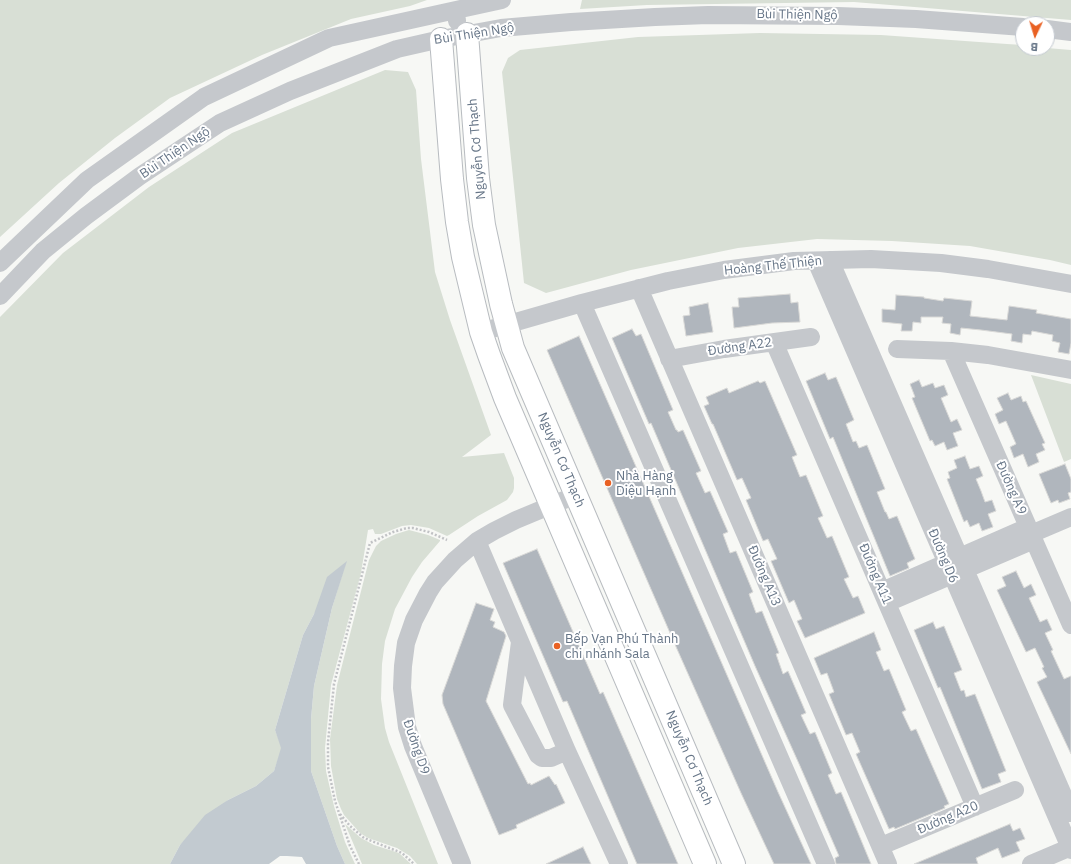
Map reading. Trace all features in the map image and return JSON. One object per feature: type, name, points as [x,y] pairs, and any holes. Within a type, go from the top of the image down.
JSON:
[{"type":"main road","name":"Nguyễn Cơ Thạch","points":[[455,36],[489,253],[513,348],[734,864]]},
{"type":"main road","name":"Nguyễn Cơ Thạch","points":[[455,36],[451,171],[463,257],[482,332],[505,398],[705,864]]},
{"type":"street","points":[[0,263],[88,180],[204,97],[329,38],[502,0]]},
{"type":"street","points":[[455,36],[456,10]]},
{"type":"street","name":"Bùi Thiện Ngộ","points":[[0,296],[43,251],[86,216],[140,176],[220,123],[290,91],[397,49],[455,36],[501,28],[609,19],[708,15],[838,16],[916,19],[1015,26]]},
{"type":"street","points":[[1055,30],[1071,32]]},
{"type":"street","name":"Hoàng Thế Thiện","points":[[482,332],[639,288],[724,270],[786,262],[871,259],[941,263],[988,269],[1071,284]]},
{"type":"street","name":"Đường D6","points":[[823,261],[955,566],[1071,848]]},
{"type":"street","name":"Đường A13","points":[[639,288],[888,864]]},
{"type":"street","points":[[582,303],[826,864]]},
{"type":"street","name":"Đường A22","points":[[669,359],[724,349],[811,337]]},
{"type":"street","name":"Đường A11","points":[[774,342],[975,806]]},
{"type":"street","points":[[897,349],[951,351],[988,355],[1071,370]]},
{"type":"street","name":"Đường A9","points":[[951,351],[1071,625]]},
{"type":"street","name":"Đường D9","points":[[462,864],[413,746],[407,727],[402,688],[406,643],[414,620],[428,593],[445,570],[477,542],[494,531],[516,520],[576,496]]},
{"type":"street","points":[[885,597],[1071,517]]},
{"type":"street","points":[[477,542],[567,751],[619,864]]},
{"type":"street","name":"Đường D6","points":[[955,566],[1071,813]]},
{"type":"street","points":[[520,642],[512,705],[538,755],[542,758],[551,758],[567,751]]},
{"type":"street","name":"Đường A20","points":[[881,846],[1015,790]]},
{"type":"street","points":[[1031,864],[1071,848]]},
{"type":"path","points":[[359,864],[350,846],[338,813],[331,783],[328,754],[331,698],[370,543],[393,532],[407,528],[425,530],[448,540]]},
{"type":"path","points":[[338,813],[364,838],[402,853],[414,864]]},
{"type":"shaded area","points":[[0,0],[427,0],[410,6],[351,19],[262,55],[170,98],[115,138],[59,183],[0,237]]},
{"type":"shaded area","points":[[582,0],[1071,0],[1071,20],[1055,19],[1055,16],[1023,16],[854,2],[647,5],[580,9]]},
{"type":"shaded area","points":[[760,33],[881,35],[1015,44],[1015,56],[1055,56],[1055,49],[1071,50],[1071,265],[970,246],[892,241],[817,239],[738,248],[631,270],[546,293],[524,283],[502,72],[508,58],[520,50],[638,37]]},
{"type":"shaded area","points":[[385,70],[408,72],[416,90],[421,159],[435,272],[450,320],[491,435],[462,457],[504,453],[514,478],[514,488],[507,500],[478,516],[447,536],[429,528],[411,525],[402,526],[381,534],[375,534],[373,529],[368,530],[361,573],[331,685],[325,748],[326,771],[334,806],[345,842],[355,864],[345,864],[337,846],[311,771],[311,719],[314,686],[332,608],[346,562],[303,635],[275,730],[282,748],[274,771],[256,786],[228,800],[180,845],[170,864],[0,864],[0,317],[63,253],[149,187],[232,133]]},
{"type":"shaded area","points":[[1031,375],[1071,384],[1071,459],[1064,462]]},
{"type":"shaded area","points":[[409,530],[428,535],[440,541],[422,562],[412,577],[395,609],[385,641],[382,664],[381,699],[385,728],[389,742],[438,864],[417,864],[410,856],[397,848],[368,838],[360,833],[344,815],[341,809],[337,799],[331,766],[330,739],[337,685],[369,560],[376,546],[381,541]]},
{"type":"shaded area","points":[[347,561],[332,608],[314,686],[311,719],[311,771],[337,846],[345,864],[306,864],[302,857],[280,856],[269,864],[170,864],[180,845],[205,815],[228,800],[256,786],[274,771],[281,748],[275,730],[303,635],[314,614],[327,577]]},
{"type":"shaded area","points":[[345,824],[361,838],[374,845],[399,853],[411,864],[362,864]]},
{"type":"building","points":[[790,294],[791,303],[798,302],[800,322],[772,323],[734,328],[732,307],[739,307],[738,298]]},
{"type":"building","points":[[896,295],[924,297],[943,301],[944,298],[972,301],[970,316],[1007,320],[1009,306],[1037,310],[1036,313],[1071,319],[1071,343],[1069,354],[1058,352],[1060,343],[1052,341],[1053,335],[1032,331],[1031,335],[1023,334],[1022,343],[1011,341],[1012,334],[981,330],[961,328],[960,335],[950,333],[951,324],[942,323],[943,317],[921,317],[921,323],[913,322],[912,331],[901,331],[902,324],[882,322],[882,309],[895,310]]},
{"type":"building","points":[[708,303],[713,332],[686,336],[683,316],[690,315],[689,307]]},
{"type":"building","points":[[632,329],[636,336],[641,334],[673,410],[668,412],[676,430],[678,432],[683,430],[701,471],[696,473],[705,493],[710,491],[728,532],[723,534],[730,553],[736,551],[753,592],[749,594],[756,613],[762,611],[779,653],[776,654],[783,674],[788,671],[806,713],[801,715],[810,734],[815,732],[832,773],[828,775],[836,794],[841,792],[871,864],[836,864],[835,858],[839,856],[755,666],[651,423],[649,424],[612,338]]},
{"type":"building","points":[[579,336],[778,792],[811,864],[774,864],[677,649],[547,350]]},
{"type":"building","points":[[825,373],[828,380],[836,377],[854,420],[846,424],[853,442],[856,441],[859,448],[867,445],[885,489],[877,492],[885,512],[889,519],[897,516],[915,559],[907,563],[909,568],[890,576],[833,437],[830,439],[806,381]]},
{"type":"building","points":[[919,380],[922,387],[933,383],[935,388],[944,385],[948,395],[941,398],[951,422],[957,419],[962,430],[953,433],[958,446],[947,450],[944,442],[935,446],[932,440],[930,441],[912,398],[915,397],[910,384]]},
{"type":"building","points":[[758,381],[760,383],[765,381],[797,455],[792,457],[800,477],[806,475],[823,516],[818,518],[827,538],[832,536],[849,577],[844,579],[853,598],[858,596],[865,613],[805,638],[797,621],[802,619],[794,600],[789,603],[771,561],[777,559],[768,539],[763,541],[746,500],[751,498],[742,478],[737,480],[704,406],[709,404],[706,397],[727,388],[729,393]]},
{"type":"building","points":[[1008,393],[1011,400],[1021,396],[1023,402],[1026,401],[1045,443],[1042,444],[1045,450],[1036,454],[1039,462],[1028,467],[1023,454],[1014,458],[1010,447],[1016,444],[1006,421],[999,424],[995,414],[1003,410],[997,398]]},
{"type":"building","points":[[965,456],[970,469],[979,466],[983,476],[976,479],[985,502],[992,500],[996,511],[988,514],[993,527],[982,531],[979,523],[970,527],[967,520],[964,522],[947,479],[950,478],[948,472],[957,468],[954,460]]},
{"type":"building","points":[[1065,464],[1071,479],[1071,492],[1068,493],[1070,499],[1059,503],[1058,500],[1051,503],[1039,474]]},
{"type":"building","points":[[537,549],[600,694],[603,692],[678,864],[637,864],[567,701],[563,702],[503,563]]},
{"type":"building","points":[[1016,571],[1024,588],[1031,584],[1036,595],[1029,598],[1040,622],[1047,619],[1052,630],[1045,633],[1053,650],[1051,651],[1064,679],[1071,676],[1071,754],[1037,682],[1047,677],[1042,668],[1044,667],[1035,648],[1026,652],[997,590],[1006,586],[1002,577]]},
{"type":"building","points":[[476,603],[494,609],[490,620],[495,622],[493,627],[504,632],[506,636],[486,701],[528,784],[530,783],[531,785],[549,776],[555,785],[556,784],[565,803],[516,825],[517,828],[499,835],[443,704],[442,695]]},
{"type":"building","points":[[933,622],[936,629],[944,626],[962,670],[954,673],[961,691],[964,690],[966,697],[975,694],[1006,771],[998,774],[1001,782],[982,789],[940,687],[938,688],[914,630]]},
{"type":"building","points":[[874,632],[881,650],[876,652],[884,671],[889,669],[906,710],[902,712],[911,731],[916,729],[949,804],[944,806],[945,808],[895,829],[894,827],[889,829],[856,754],[860,752],[852,733],[846,735],[829,694],[834,692],[827,673],[821,675],[814,658]]},
{"type":"building","points":[[1010,824],[1013,831],[1020,828],[1025,839],[1016,842],[1020,851],[1002,858],[998,848],[976,858],[978,864],[914,864]]},
{"type":"building","points":[[583,847],[591,864],[546,864]]},
{"type":"place","name":"Nhà Hàng Diệu Hạnh","points":[[608,483]]},
{"type":"place","name":"Bếp Vạn Phú Thành chi nhánh Sala","points":[[557,646]]}]
